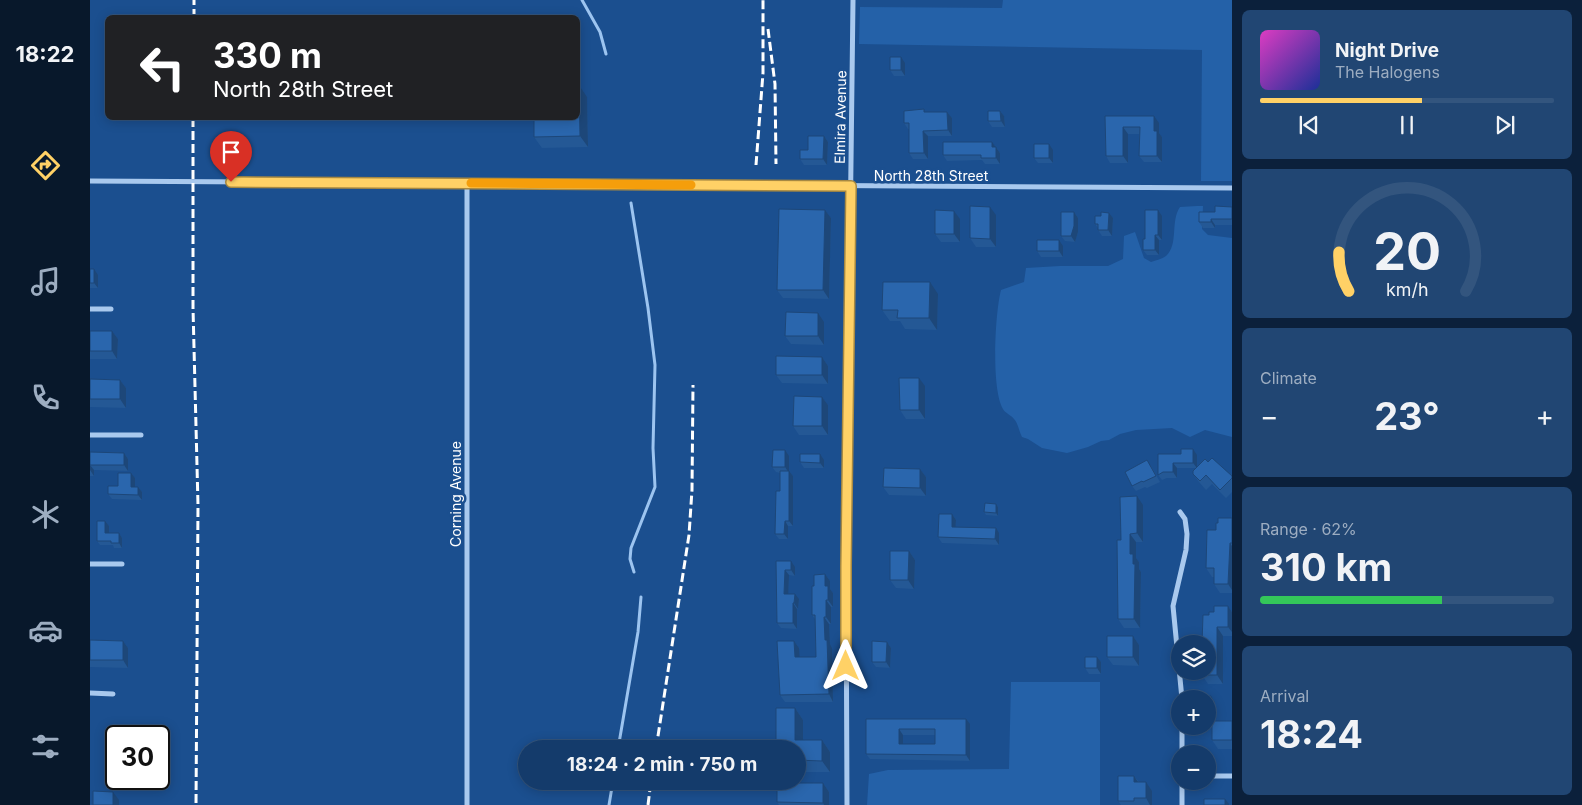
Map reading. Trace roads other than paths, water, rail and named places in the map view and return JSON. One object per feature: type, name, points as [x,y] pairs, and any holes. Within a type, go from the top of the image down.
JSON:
[{"type":"street","name":"Elmira Avenue","points":[[847,805],[846,566],[853,0]]},
{"type":"street","name":"North 28th Street","points":[[90,181],[1232,188]]},
{"type":"street","name":"Corning Avenue","points":[[466,183],[467,805]]},
{"type":"street","points":[[90,309],[111,309]]},
{"type":"street","points":[[90,435],[141,435]]},
{"type":"street","points":[[1180,512],[1186,519],[1188,534],[1173,606],[1181,690]]},
{"type":"street","points":[[90,564],[122,564]]},
{"type":"street","points":[[90,693],[113,694]]},
{"type":"street","points":[[1216,776],[1232,776]]},
{"type":"street","points":[[1182,790],[1182,805]]},
{"type":"waterway","points":[[582,0],[600,32],[606,54]]},
{"type":"waterway","points":[[631,203],[655,365],[653,448],[655,487],[631,548],[630,559],[634,572]]},
{"type":"waterway","points":[[620,740],[638,632],[641,597]]},
{"type":"waterway","points":[[609,805],[612,790]]},
{"type":"railway","points":[[194,0],[194,15]]},
{"type":"railway","points":[[756,165],[763,73],[763,0]]},
{"type":"railway","points":[[768,29],[775,84],[776,164]]},
{"type":"railway","points":[[193,120],[193,308],[198,505],[196,805]]},
{"type":"railway","points":[[657,740],[689,535],[692,490],[693,385]]},
{"type":"railway","points":[[648,805],[650,790]]}]
